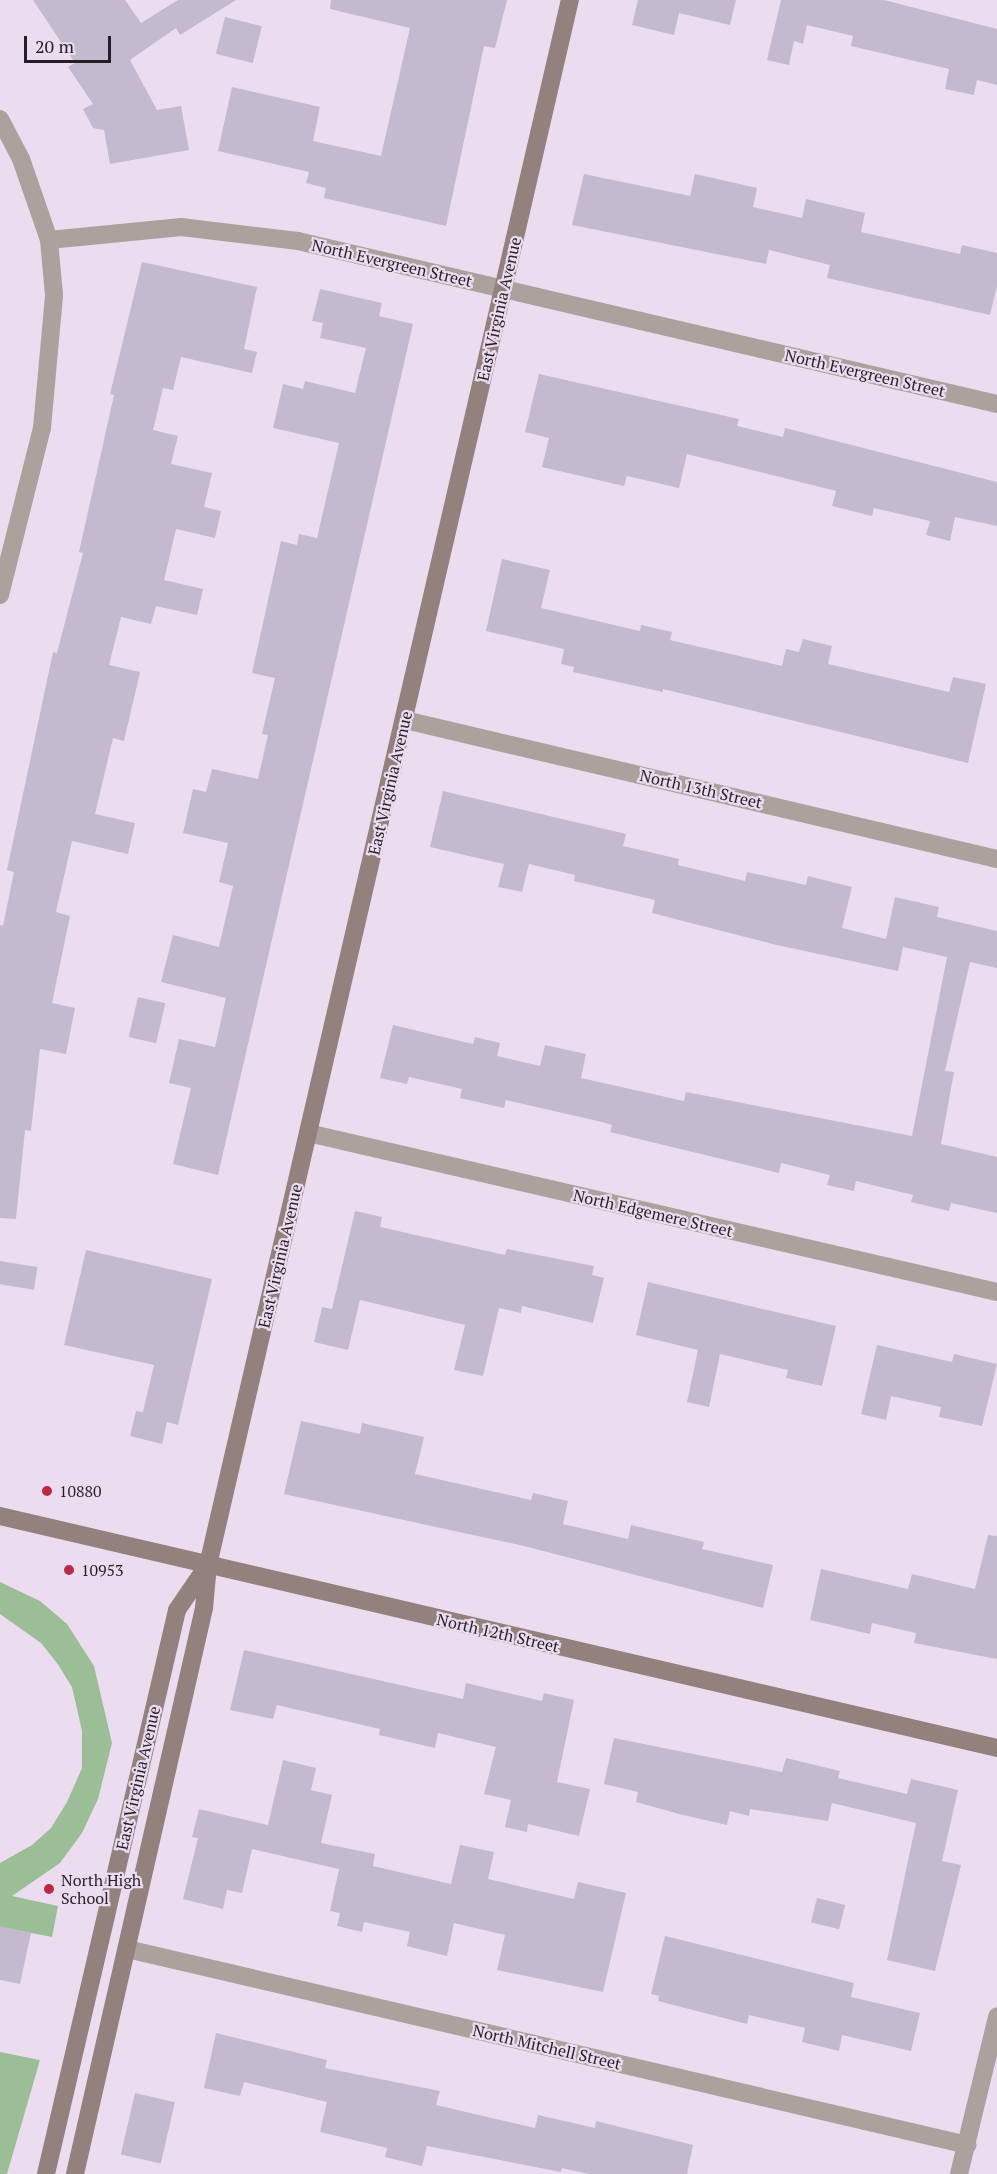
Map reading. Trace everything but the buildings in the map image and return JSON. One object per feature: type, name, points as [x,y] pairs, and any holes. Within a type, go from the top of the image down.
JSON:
[{"type":"street","name":"East Virginia Avenue","points":[[75,2174],[204,1608],[208,1565],[570,0]]},
{"type":"street","points":[[0,119],[21,159],[49,240],[54,296],[42,428],[0,595]]},
{"type":"street","name":"North Evergreen Street","points":[[49,240],[182,227],[240,232],[298,241],[997,404]]},
{"type":"street","name":"North 13th Street","points":[[405,720],[997,859]]},
{"type":"street","name":"North Edgemere Street","points":[[308,1133],[997,1292]]},
{"type":"street","name":"North 12th Street","points":[[0,1516],[997,1748]]},
{"type":"street","name":"East Virginia Avenue","points":[[46,2174],[177,1610],[208,1565]]},
{"type":"street","name":"North Mitchell Street","points":[[127,1949],[967,2145]]},
{"type":"street","points":[[959,2174],[997,2017]]},
{"type":"green space","points":[[0,1582],[40,1601],[67,1624],[94,1666],[112,1743],[98,1799],[82,1833],[60,1863],[12,1896],[58,1906],[52,1937],[0,1927],[0,1863],[32,1845],[51,1828],[67,1802],[82,1768],[82,1731],[72,1687],[57,1663],[41,1643],[0,1614]]},
{"type":"green space","points":[[0,2052],[40,2060],[7,2174],[0,2174]]},
{"type":"place","name":"10880","points":[[47,1491]]},
{"type":"place","name":"10953","points":[[69,1570]]},
{"type":"place","name":"North High School","points":[[49,1889]]}]
